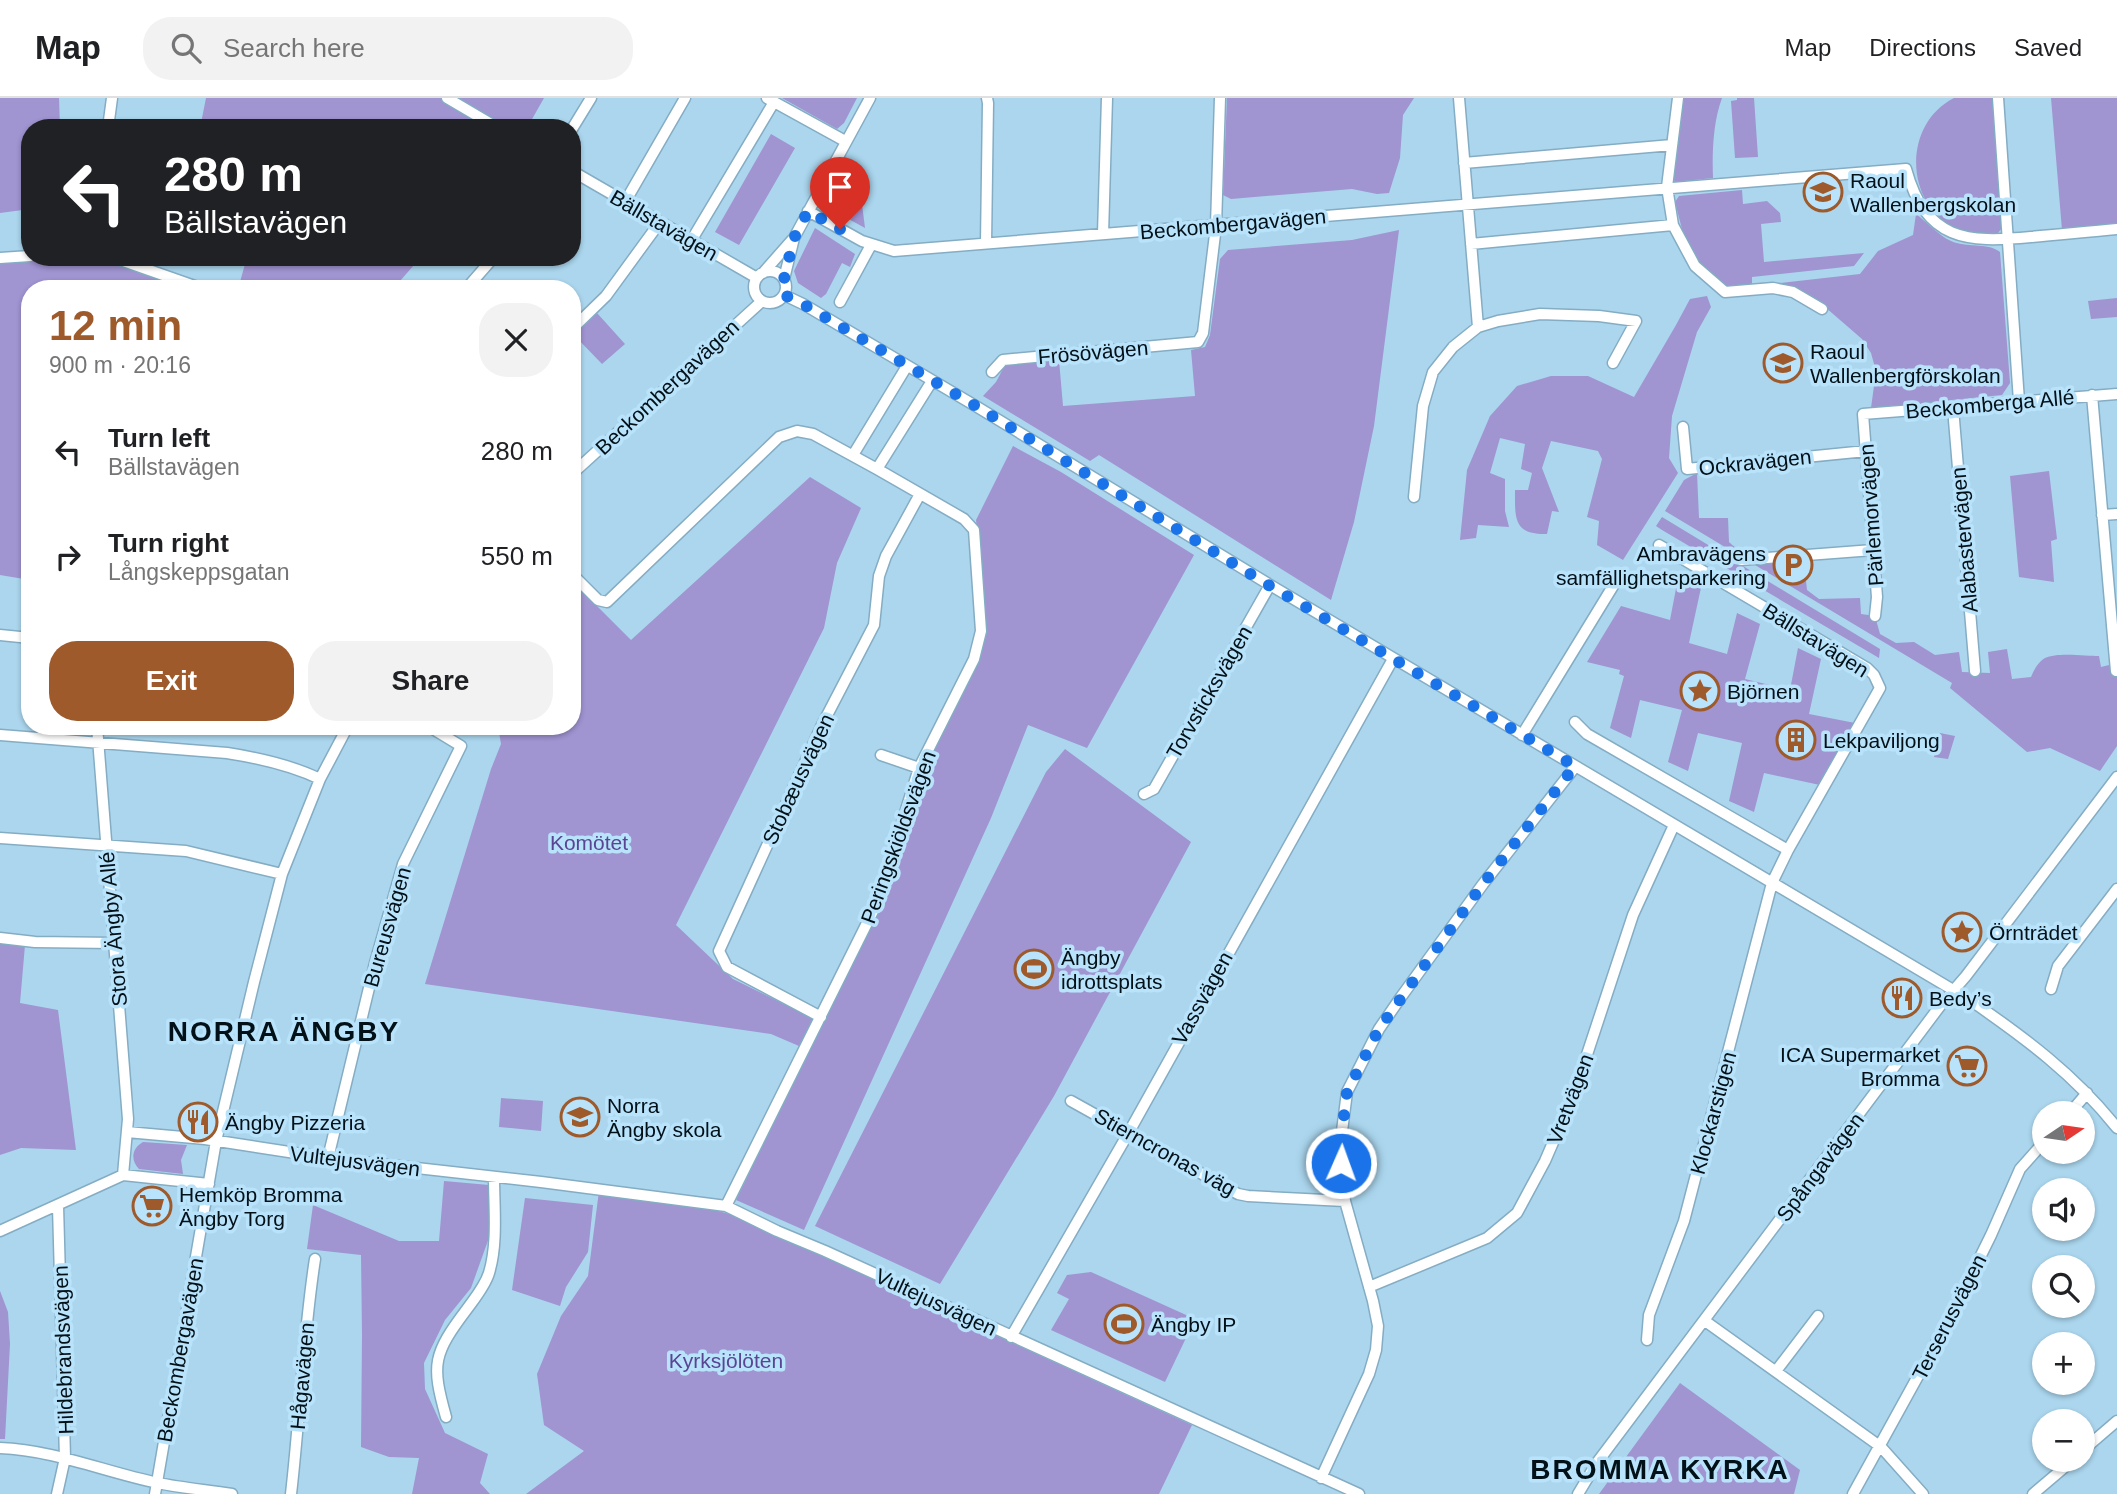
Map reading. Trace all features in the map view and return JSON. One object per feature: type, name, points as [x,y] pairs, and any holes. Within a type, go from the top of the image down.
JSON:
[{"type":"street","points":[[109,119],[112,98]]},
{"type":"street","points":[[447,98],[483,119]]},
{"type":"street","points":[[578,119],[590,98]]},
{"type":"street","points":[[625,202],[685,98]]},
{"type":"street","points":[[794,238],[760,276],[755,292],[762,301],[773,303],[784,295],[784,279],[794,238],[870,98]]},
{"type":"street","points":[[986,98],[986,243]]},
{"type":"street","points":[[1103,234],[1107,98]]},
{"type":"street","points":[[1216,226],[1220,98]]},
{"type":"street","points":[[1459,98],[1478,327]]},
{"type":"street","points":[[1678,98],[1667,187],[1673,225],[1695,267],[1725,292],[1773,288],[1793,292],[1822,309]]},
{"type":"street","points":[[1998,98],[2020,401]]},
{"type":"street","points":[[691,241],[771,100],[845,141]]},
{"type":"street","points":[[1464,163],[1672,145]]},
{"type":"street","name":"Beckombergavägen","points":[[808,211],[871,245],[894,251],[1906,169],[1911,189],[1920,206],[1939,225],[1960,237],[1981,240],[2009,239]]},
{"type":"street","name":"Bällstavägen","points":[[581,175],[691,241],[760,276],[767,271],[776,272],[784,279]]},
{"type":"street","points":[[581,320],[606,296],[660,222]]},
{"type":"street","points":[[1471,244],[1673,225]]},
{"type":"street","name":"Frösövägen","points":[[992,372],[1003,360],[1198,342],[1203,333],[1216,226]]},
{"type":"street","points":[[2009,239],[2117,229]]},
{"type":"street","points":[[840,302],[871,245]]},
{"type":"street","points":[[0,258],[21,257]]},
{"type":"street","points":[[138,266],[177,280]]},
{"type":"street","points":[[474,280],[486,266]]},
{"type":"street","points":[[784,295],[1954,990],[2029,1041],[2087,1093],[2117,1128]]},
{"type":"street","name":"Beckombergavägen","points":[[581,466],[762,301]]},
{"type":"street","points":[[1414,497],[1423,406],[1433,372],[1453,347],[1478,327],[1540,314],[1598,316],[1636,321],[1613,363]]},
{"type":"street","points":[[853,455],[906,366]]},
{"type":"street","points":[[877,469],[932,381]]},
{"type":"street","name":"Beckomberga Allé","points":[[1863,414],[2117,394]]},
{"type":"street","points":[[2092,396],[2102,515],[2114,607],[2116,671]]},
{"type":"street","name":"Alabastervägen","points":[[1953,408],[1975,671]]},
{"type":"street","name":"Pärlemorvägen","points":[[1863,414],[1877,597],[1875,616]]},
{"type":"street","name":"Ockravägen","points":[[1683,427],[1687,469],[1866,451]]},
{"type":"street","name":"Peringskiöldsvägen","points":[[581,583],[598,600],[607,602],[779,437],[797,431],[813,434],[853,455],[964,519],[974,530],[981,631],[974,659],[919,768],[877,903],[726,1206]]},
{"type":"street","name":"Stobæusvägen","points":[[821,1017],[727,967],[719,951],[822,725],[874,625],[879,576],[886,556],[920,494]]},
{"type":"street","points":[[2102,515],[2117,514]]},
{"type":"street","name":"Bällstavägen","points":[[1659,545],[1867,668],[1874,674],[1880,688],[1772,883]]},
{"type":"street","points":[[1741,561],[1872,550]]},
{"type":"street","points":[[1522,734],[1620,573]]},
{"type":"street","name":"Torvsticksvägen","points":[[1144,794],[1154,789],[1270,586]]},
{"type":"street","points":[[0,635],[21,637]]},
{"type":"street","name":"Vassvägen","points":[[1011,1337],[1129,1132],[1393,659]]},
{"type":"street","points":[[1576,722],[1587,733],[1788,850]]},
{"type":"street","points":[[0,735],[227,753],[260,758],[305,771],[320,779]]},
{"type":"street","name":"Stora Ängby Allé","points":[[98,735],[128,1119],[123,1175]]},
{"type":"street","name":"Beckombergavägen","points":[[156,1488],[216,1141],[282,874],[320,779],[343,735]]},
{"type":"street","name":"Bureusvägen","points":[[328,1158],[375,963],[403,864],[461,746],[443,735]]},
{"type":"street","points":[[881,755],[919,768]]},
{"type":"street","points":[[1321,1478],[1369,1374],[1376,1350],[1378,1326],[1345,1201],[1341,1163],[1347,1092],[1379,1029],[1483,884],[1575,766]]},
{"type":"street","name":"Spångavägen","points":[[1578,1494],[1596,1464],[1940,1006],[2117,776]]},
{"type":"street","name":"Vretvägen","points":[[1369,1287],[1488,1238],[1517,1213],[1545,1161],[1574,1094],[1633,915],[1674,825]]},
{"type":"street","points":[[0,838],[186,851],[282,874]]},
{"type":"street","name":"Klockarstigen","points":[[1647,1340],[1649,1315],[1684,1221],[1772,883]]},
{"type":"street","points":[[2051,989],[2058,966],[2117,889]]},
{"type":"street","points":[[0,938],[36,942],[114,943]]},
{"type":"street","points":[[2080,1101],[2087,1093]]},
{"type":"street","name":"Stierncronas väg","points":[[1071,1101],[1238,1194],[1345,1201]]},
{"type":"street","name":"Vultejusvägen","points":[[127,1132],[726,1206],[1359,1494]]},
{"type":"street","name":"Terserusvägen","points":[[1853,1494],[1881,1447],[1972,1274],[2020,1168],[2032,1155]]},
{"type":"street","points":[[0,1231],[123,1175],[209,1184]]},
{"type":"street","points":[[446,1418],[438,1388],[437,1361],[446,1340],[489,1276],[493,1249],[494,1177]]},
{"type":"street","name":"Hildebrandsvägen","points":[[57,1494],[65,1458],[58,1206]]},
{"type":"street","name":"Hågavägen","points":[[291,1494],[314,1259]]},
{"type":"street","points":[[1776,1371],[1818,1316]]},
{"type":"street","points":[[1705,1321],[1881,1447],[1923,1494]]},
{"type":"street","points":[[2095,1440],[2117,1422]]},
{"type":"street","points":[[0,1448],[65,1458],[156,1488],[232,1494]]},
{"type":"street","points":[[2033,1494],[2059,1472]]},
{"type":"green space","points":[[0,98],[59,98],[60,119],[21,119],[21,210],[0,213]]},
{"type":"green space","points":[[206,98],[544,98],[532,119],[202,119]]},
{"type":"green space","points":[[782,98],[857,98],[844,123],[837,129]]},
{"type":"green space","points":[[1227,98],[1414,98],[1403,115],[1400,158],[1389,193],[1377,194],[1352,189],[1231,199],[1223,195]]},
{"type":"green space","points":[[1683,98],[1722,98],[1714,138],[1713,178],[1675,182],[1672,176]]},
{"type":"green space","points":[[1737,98],[1754,98],[1758,157],[1735,158],[1731,101]]},
{"type":"green space","points":[[1954,98],[1993,98],[2002,228],[1998,233],[1969,233],[1945,222],[1930,207],[1921,189],[1916,169],[1917,148],[1924,128],[1936,111]]},
{"type":"green space","points":[[2051,98],[2117,98],[2117,224],[2062,230]]},
{"type":"green space","points":[[771,134],[795,148],[739,245],[715,232]]},
{"type":"green space","points":[[839,182],[861,196],[865,228],[834,211],[829,200]]},
{"type":"green space","points":[[1742,190],[1743,204],[1767,201],[1780,213],[1781,222],[1761,224],[1764,262],[1864,253],[1854,266],[1752,277],[1752,285],[1726,287],[1700,264],[1683,233],[1675,202],[1679,196]]},
{"type":"green space","points":[[1916,214],[1951,241],[1989,247],[2000,252],[2010,383],[2002,395],[1871,408],[1876,371],[1871,353],[1862,339],[1825,307],[1772,284],[1860,274],[1878,251],[1913,235]]},
{"type":"green space","points":[[815,228],[855,254],[850,267],[842,263],[826,294],[821,298],[798,283],[794,271]]},
{"type":"green space","points":[[1399,230],[1374,426],[1354,522],[1331,600],[1099,455],[1090,461],[983,396],[996,382],[1005,365],[1059,360],[1063,406],[1195,396],[1191,350],[1205,347],[1210,335],[1220,259],[1228,250],[1352,240]]},
{"type":"green space","points":[[21,260],[21,266],[124,266],[163,280],[21,280],[21,578],[0,575],[0,261]]},
{"type":"green space","points":[[244,266],[413,266],[401,280],[241,280]]},
{"type":"green space","points":[[1707,296],[1711,307],[1697,332],[1672,416],[1669,458],[1678,473],[1623,560],[1597,545],[1599,521],[1587,517],[1602,459],[1598,451],[1551,441],[1542,468],[1559,512],[1552,511],[1547,534],[1528,531],[1518,523],[1515,490],[1528,490],[1532,473],[1521,469],[1525,444],[1500,438],[1490,473],[1505,479],[1505,511],[1509,527],[1478,525],[1476,538],[1460,540],[1467,470],[1490,416],[1517,386],[1551,376],[1588,376],[1634,397],[1690,299]]},
{"type":"green space","points":[[2117,298],[2117,317],[2091,319],[2088,301]]},
{"type":"green space","points":[[597,313],[625,344],[602,364],[581,342],[581,328]]},
{"type":"green space","points":[[1013,446],[1061,472],[1194,555],[1087,748],[1028,725],[991,818],[804,1230],[736,1200],[886,894],[922,772],[983,648],[984,596],[976,520]]},
{"type":"green space","points":[[2049,471],[2057,539],[2051,541],[2054,582],[2019,577],[2010,476]]},
{"type":"green space","points":[[1697,473],[1699,518],[1728,518],[1729,542],[1753,557],[1781,557],[1782,574],[1805,572],[1807,590],[1819,599],[1860,598],[1861,614],[1875,616],[1880,634],[1896,643],[1914,642],[1935,655],[1959,652],[1962,672],[1990,673],[1988,652],[2007,649],[2012,679],[2031,677],[2036,666],[2050,656],[2099,656],[2101,667],[2117,663],[2117,746],[2100,771],[2050,748],[2027,752],[1950,688],[1952,683],[1665,511],[1684,480]]},
{"type":"green space","name":"Komötet","points":[[810,477],[861,508],[837,563],[824,628],[676,925],[733,979],[814,1019],[799,1046],[771,1034],[425,984],[501,744],[500,735],[581,735],[581,590],[631,640]]},
{"type":"green space","points":[[1662,517],[1880,649],[1879,658],[1662,530],[1656,526]]},
{"type":"green space","points":[[1679,573],[1702,583],[1689,643],[1727,654],[1737,613],[1760,624],[1745,679],[1790,690],[1798,648],[1821,659],[1809,714],[1855,723],[1820,785],[1764,773],[1754,812],[1729,801],[1742,743],[1698,733],[1688,771],[1668,762],[1682,710],[1640,700],[1631,738],[1610,728],[1624,676],[1619,674],[1620,670],[1587,662],[1621,606],[1670,620]]},
{"type":"green space","points":[[1940,733],[1955,736],[1948,759],[1934,757]]},
{"type":"green space","name":"Ängby idrottsplats","points":[[1065,749],[1191,842],[1054,1096],[940,1284],[815,1226],[1046,772]]},
{"type":"green space","points":[[0,943],[25,945],[20,1003],[58,1010],[76,1150],[21,1148],[0,1155]]},
{"type":"green space","points":[[501,1098],[543,1101],[541,1131],[499,1127]]},
{"type":"green space","points":[[143,1142],[187,1145],[181,1160],[183,1174],[139,1169],[134,1162],[134,1154],[136,1147]]},
{"type":"green space","points":[[444,1181],[489,1185],[490,1235],[471,1288],[445,1320],[424,1363],[425,1389],[445,1433],[488,1454],[480,1483],[490,1494],[412,1494],[419,1458],[389,1457],[361,1447],[361,1255],[307,1249],[313,1205],[399,1241],[439,1241]]},
{"type":"green space","name":"Kyrksjölöten","points":[[599,1191],[699,1206],[733,1215],[1192,1425],[1159,1494],[526,1494],[584,1451],[544,1425],[537,1374],[561,1316],[588,1276]]},
{"type":"green space","points":[[525,1198],[593,1205],[588,1252],[566,1287],[560,1306],[512,1290]]},
{"type":"green space","name":"Ängby IP","points":[[1091,1272],[1195,1319],[1165,1382],[1051,1330],[1069,1299],[1057,1293],[1067,1275]]},
{"type":"green space","points":[[0,1291],[8,1312],[10,1344],[5,1439],[0,1439]]},
{"type":"green space","points":[[1680,1383],[1800,1470],[1794,1494],[1599,1494]]},
{"type":"place","name":"Raoul Wallenbergskolan","points":[[1823,192]]},
{"type":"place","name":"Raoul Wallenbergförskolan","points":[[1783,363]]},
{"type":"place","name":"Ambravägens samfällighetsparkering","points":[[1793,565]]},
{"type":"place","name":"Björnen","points":[[1700,691]]},
{"type":"place","name":"Lekpaviljong","points":[[1796,740]]},
{"type":"place","name":"Örnträdet","points":[[1962,932]]},
{"type":"place","name":"Ängby idrottsplats","points":[[1034,969]]},
{"type":"place","name":"Bedy’s","points":[[1902,998]]},
{"type":"place","name":"ICA Supermarket Bromma","points":[[1967,1066]]},
{"type":"place","name":"Norra Ängby skola","points":[[580,1117]]},
{"type":"place","name":"Ängby Pizzeria","points":[[198,1122]]},
{"type":"place","name":"Hemköp Bromma Ängby Torg","points":[[152,1206]]},
{"type":"place","name":"Ängby IP","points":[[1124,1324]]},
{"type":"district","name":"NORRA ÄNGBY","points":[[284,1031]]},
{"type":"district","name":"BROMMA KYRKA","points":[[1660,1469]]},
{"type":"route","points":[[840,229],[808,211],[794,238],[784,279],[784,295],[974,405],[1270,586],[1575,766],[1483,884],[1379,1029],[1347,1092],[1341,1163]]}]
